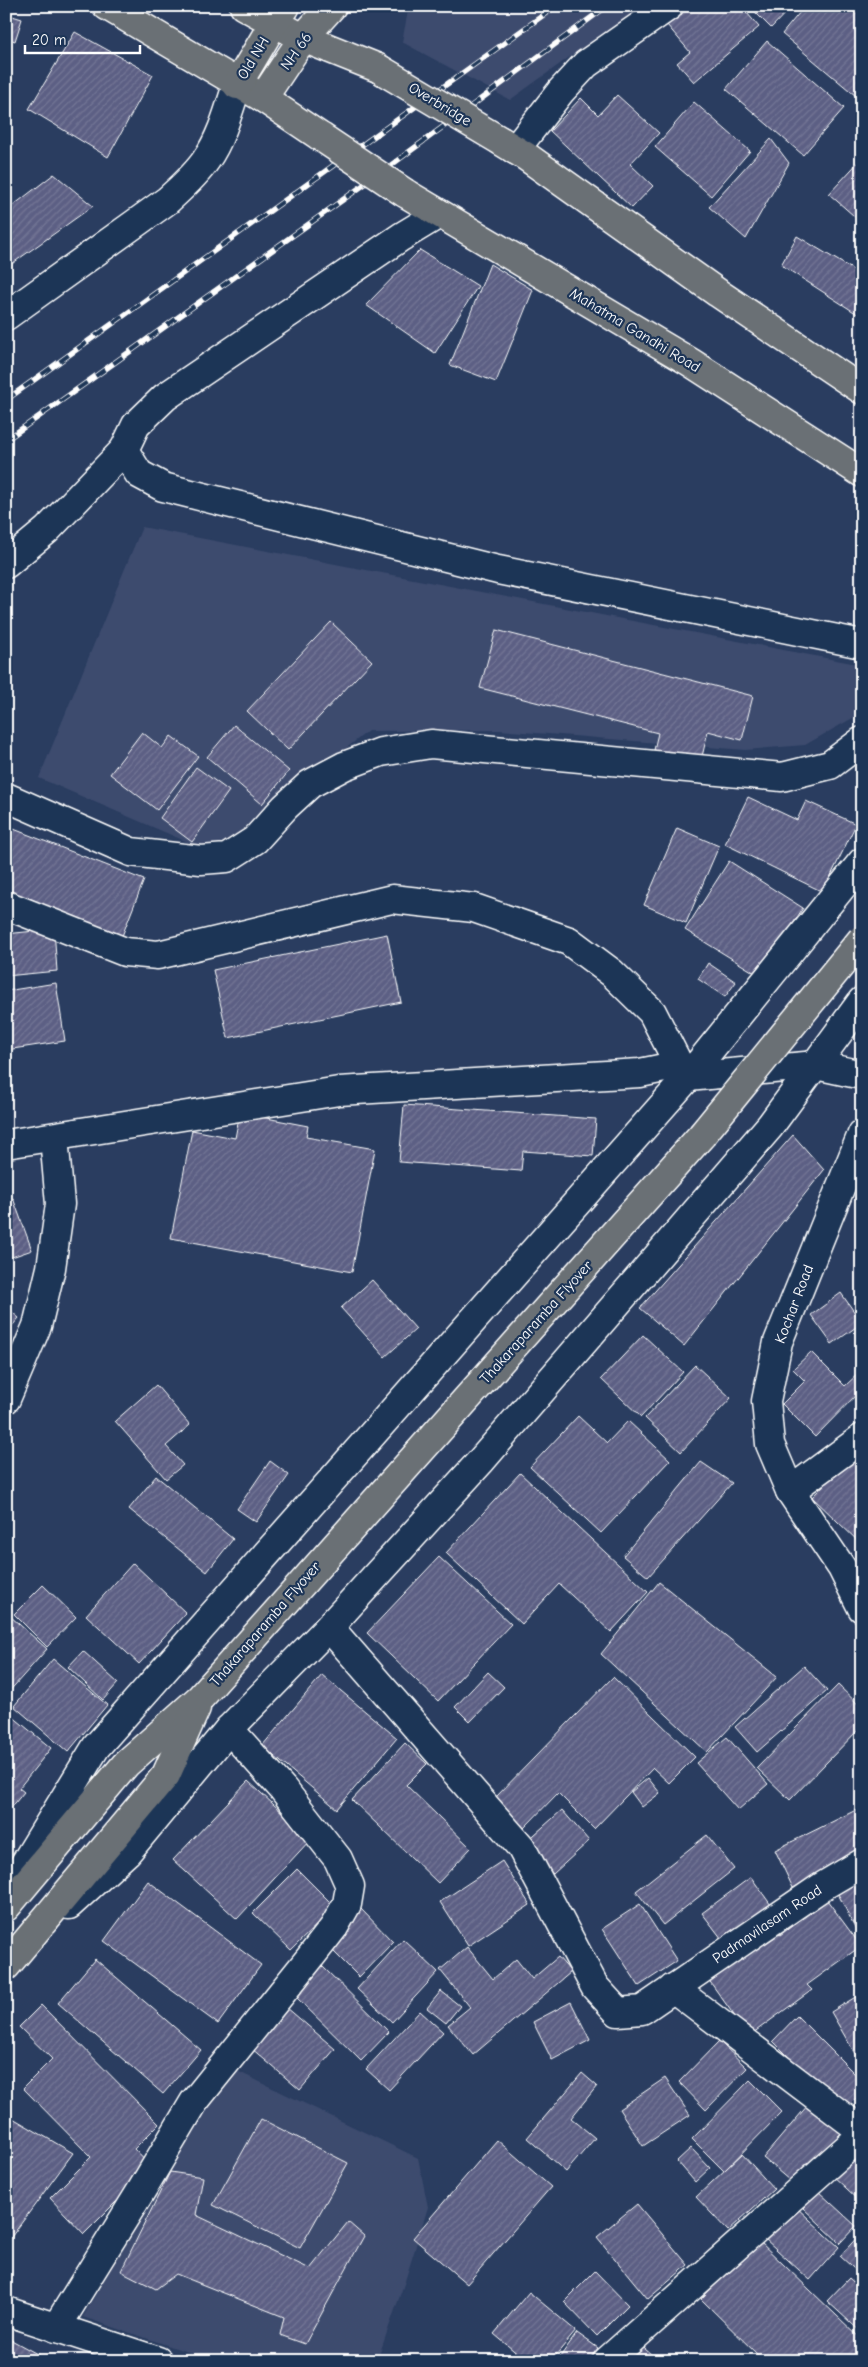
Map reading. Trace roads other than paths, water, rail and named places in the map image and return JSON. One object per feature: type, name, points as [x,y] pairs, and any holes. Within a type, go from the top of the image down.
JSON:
[{"type":"main road","points":[[107,6],[237,85],[263,98]]},
{"type":"main road","points":[[244,6],[280,14],[303,38]]},
{"type":"main road","name":"NH 66","points":[[263,98],[303,38],[332,6]]},
{"type":"main road","name":"Old NH","points":[[237,85],[280,14]]},
{"type":"main road","name":"Overbridge","points":[[303,38],[378,68],[508,146]]},
{"type":"main road","name":"Mahatma Gandhi Road","points":[[263,98],[405,193],[690,362],[862,473]]},
{"type":"main road","points":[[508,146],[718,293],[862,390]]},
{"type":"main road","name":"Thakaraparamba Flyover","points":[[200,1698],[702,1135],[862,939]]},
{"type":"main road","points":[[6,1907],[126,1764],[200,1698]]},
{"type":"main road","points":[[6,1966],[30,1940],[166,1775],[200,1698]]},
{"type":"street","points":[[508,146],[586,64],[669,6]]},
{"type":"street","points":[[6,316],[168,200],[206,160],[227,117],[237,85]]},
{"type":"street","points":[[6,564],[47,530],[124,450],[136,425],[165,397],[401,237],[439,214]]},
{"type":"street","points":[[124,450],[139,474],[163,487],[498,570],[862,644]]},
{"type":"street","points":[[6,797],[131,852],[201,860],[227,858],[255,840],[285,807],[310,784],[344,766],[381,752],[431,744],[782,777],[830,765],[862,740]]},
{"type":"street","points":[[6,1894],[96,1747],[862,862]]},
{"type":"street","points":[[6,905],[125,952],[158,955],[392,898],[474,908],[569,940],[612,973],[652,1012],[683,1071]]},
{"type":"street","points":[[30,1940],[127,1852],[229,1729],[329,1628],[480,1462],[770,1126],[862,1002]]},
{"type":"street","points":[[6,1144],[339,1091],[640,1073],[816,1066],[862,1075]]},
{"type":"street","name":"Kochar Road","points":[[862,1134],[778,1342],[766,1401],[770,1444],[790,1491],[842,1568],[862,1608]]},
{"type":"street","points":[[6,1400],[37,1326],[51,1268],[60,1204],[54,1136]]},
{"type":"street","points":[[790,1491],[862,1438]]},
{"type":"street","name":"Padmavilasam Road","points":[[329,1628],[521,1848],[596,1987],[618,2012],[642,2010],[823,1886],[862,1863]]},
{"type":"street","points":[[56,2328],[146,2184],[194,2102],[314,1953],[347,1904],[350,1886],[338,1859],[283,1789],[229,1729]]},
{"type":"street","points":[[673,1988],[862,2131]]},
{"type":"street","points":[[607,2361],[862,2135]]},
{"type":"street","points":[[6,2312],[158,2361]]},
{"type":"railway","points":[[6,400],[556,6]]},
{"type":"railway","points":[[6,440],[379,174],[607,6]]}]
